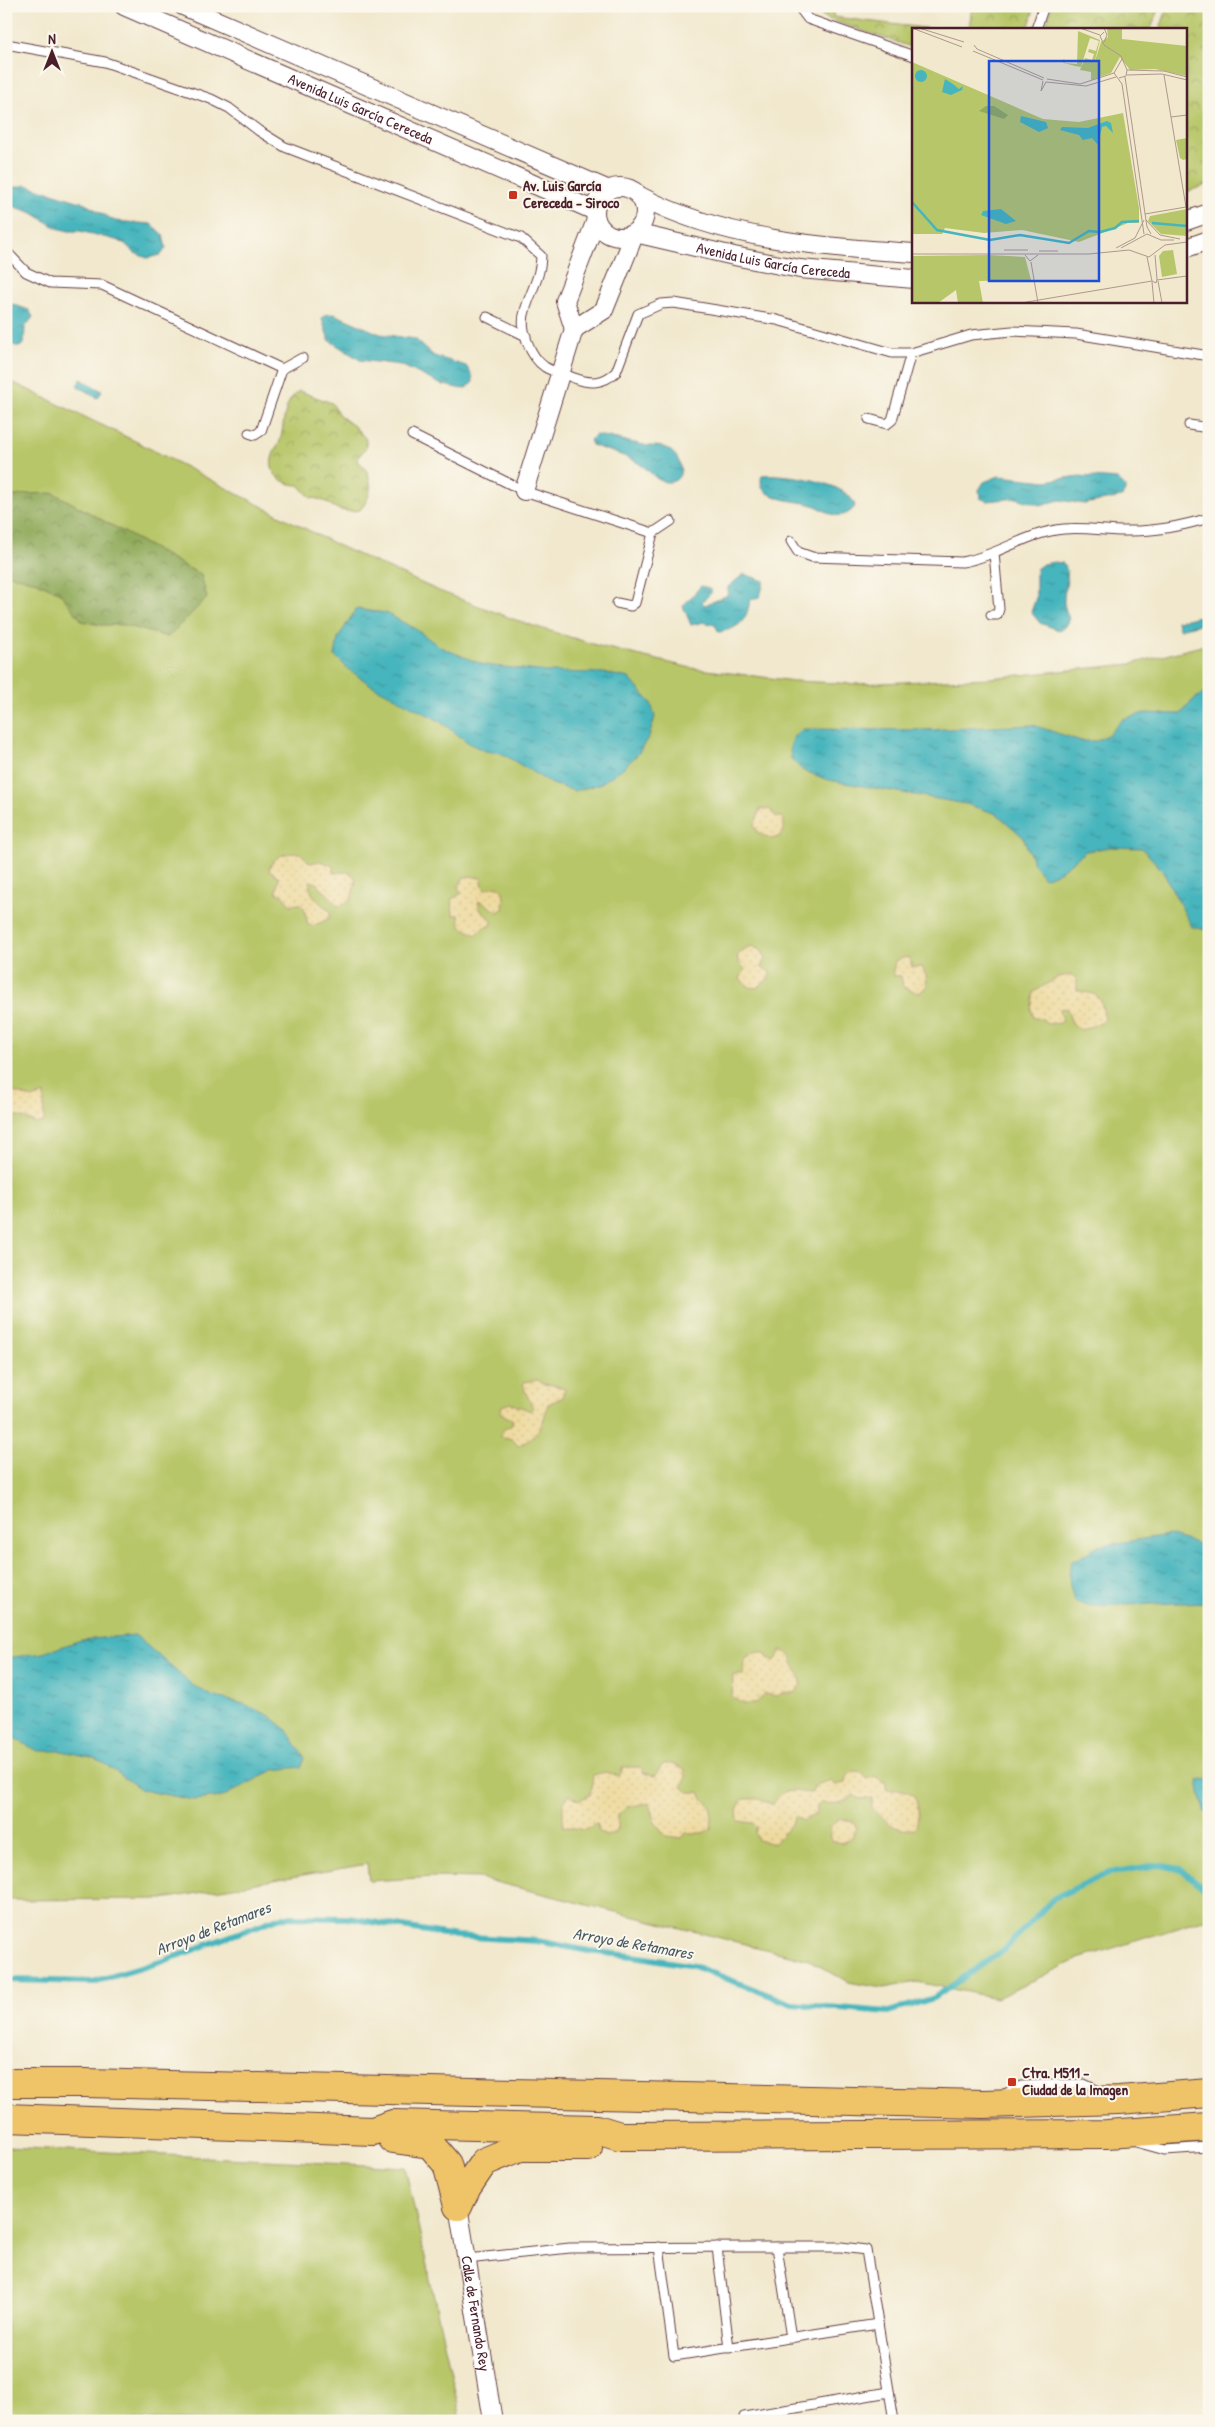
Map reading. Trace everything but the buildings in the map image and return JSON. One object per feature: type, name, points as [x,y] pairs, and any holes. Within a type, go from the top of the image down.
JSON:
[{"type":"highway","points":[[6,2083],[85,2083],[983,2104],[1119,2100],[1209,2093]]},
{"type":"highway","points":[[6,2118],[373,2131],[393,2139],[430,2144],[447,2164],[458,2206]]},
{"type":"highway","points":[[373,2131],[394,2124],[597,2129],[620,2136],[1107,2134],[1209,2127]]},
{"type":"highway","points":[[458,2206],[467,2187],[484,2162],[520,2147],[598,2147],[620,2136]]},
{"type":"street","name":"Avenida Luis García Cereceda","points":[[124,6],[596,216]]},
{"type":"street","name":"Avenida Luis García Cereceda","points":[[184,6],[609,190]]},
{"type":"street","points":[[524,491],[574,329],[565,301],[602,195],[609,190],[626,188],[640,196],[644,204],[645,219],[635,232],[604,310],[574,329]]},
{"type":"street","name":"Avenida Luis García Cereceda","points":[[640,196],[670,212],[761,237],[857,250],[912,254]]},
{"type":"street","points":[[1188,220],[1209,214]]},
{"type":"street","points":[[596,216],[608,234],[626,237],[635,232]]},
{"type":"street","name":"Avenida Luis García Cereceda","points":[[635,232],[734,256],[800,269],[912,278]]},
{"type":"street","points":[[1188,247],[1209,240]]},
{"type":"street","name":"Calle de Fernando Rey","points":[[458,2206],[493,2421]]},
{"type":"lane","points":[[798,6],[808,19],[912,55]]},
{"type":"lane","points":[[1036,28],[1044,6]]},
{"type":"lane","points":[[6,44],[105,62],[211,99],[230,108],[259,131],[285,146],[521,238],[542,256],[542,270],[524,314],[526,336],[538,360],[545,366],[580,380],[597,383],[609,379],[616,372],[638,314],[661,304],[674,303],[777,320],[892,353],[911,353],[951,340],[1012,331],[1076,334],[1209,356]]},
{"type":"lane","points":[[6,250],[26,272],[50,283],[102,285],[282,369]]},
{"type":"lane","points":[[487,316],[526,336]]},
{"type":"lane","points":[[869,419],[887,424],[892,420],[911,353]]},
{"type":"lane","points":[[249,432],[255,435],[261,430],[282,369],[302,358]]},
{"type":"lane","points":[[1189,426],[1209,428]]},
{"type":"lane","points":[[412,435],[524,491],[653,533]]},
{"type":"lane","points":[[791,541],[798,552],[812,557],[962,562],[979,559],[1041,533],[1063,529],[1144,531],[1209,518]]},
{"type":"lane","points":[[616,602],[631,606],[635,603],[653,533],[671,521]]},
{"type":"lane","points":[[991,615],[997,615],[999,609],[994,553]]},
{"type":"lane","points":[[1107,2134],[1165,2150],[1209,2147]]},
{"type":"lane","points":[[659,2247],[674,2356],[878,2324]]},
{"type":"lane","points":[[717,2247],[729,2348]]},
{"type":"lane","points":[[467,2259],[570,2248],[777,2247],[866,2250],[894,2421]]},
{"type":"lane","points":[[777,2247],[790,2338]]},
{"type":"lane","points":[[744,2417],[889,2392]]},
{"type":"green space","points":[[808,6],[834,6],[833,17],[924,28],[912,28],[912,47],[828,19]]},
{"type":"green space","points":[[972,6],[1035,6],[1028,28],[969,28]]},
{"type":"green space","points":[[1052,6],[1159,6],[1151,28],[1045,28]]},
{"type":"green space","points":[[1168,6],[1209,6],[1209,184],[1188,191],[1188,28],[1160,28]]},
{"type":"green space","points":[[6,379],[139,443],[339,546],[439,591],[524,623],[599,646],[691,668],[794,681],[859,684],[990,678],[1131,664],[1209,644],[1209,1918],[1078,1959],[997,1998],[917,1982],[883,1988],[848,1982],[809,1960],[479,1878],[434,1877],[369,1881],[367,1864],[163,1899],[6,1900]]},
{"type":"green space","points":[[299,391],[332,403],[339,415],[354,426],[366,439],[366,448],[358,457],[358,461],[367,472],[370,491],[365,504],[360,510],[343,511],[325,501],[311,498],[299,485],[284,481],[273,470],[273,456],[280,440],[287,406]]},
{"type":"green space","points":[[54,493],[201,575],[207,598],[168,637],[124,625],[100,625],[82,621],[60,593],[37,582],[6,574],[6,498],[26,494]]},
{"type":"green space","points":[[6,2147],[405,2167],[461,2419],[6,2421]]},
{"type":"sand","points":[[760,809],[770,809],[776,817],[782,817],[784,831],[779,837],[771,839],[758,833],[754,826]]},
{"type":"sand","points":[[290,853],[300,853],[310,863],[321,861],[333,866],[334,873],[349,873],[356,880],[351,900],[341,906],[336,905],[317,883],[310,881],[313,894],[330,911],[330,918],[313,926],[308,925],[304,908],[300,904],[290,905],[283,895],[276,892],[279,877],[269,870],[277,858]]},
{"type":"sand","points":[[464,877],[481,878],[484,889],[495,886],[500,887],[504,896],[503,909],[498,912],[481,901],[478,902],[481,911],[492,920],[491,926],[484,927],[476,935],[460,926],[459,915],[453,915],[452,899],[462,893],[458,888]]},
{"type":"sand","points":[[751,946],[761,950],[766,958],[761,967],[770,972],[769,978],[757,988],[750,987],[740,979],[745,969],[739,963],[737,957],[741,951]]},
{"type":"sand","points":[[906,957],[910,959],[912,967],[922,967],[926,975],[927,987],[919,993],[903,987],[901,976],[894,976],[895,961]]},
{"type":"sand","points":[[1069,975],[1077,978],[1077,990],[1096,995],[1101,1001],[1105,1018],[1101,1023],[1081,1030],[1072,1023],[1067,1009],[1062,1008],[1059,1010],[1063,1019],[1061,1023],[1047,1024],[1043,1019],[1034,1018],[1031,1010],[1034,992],[1058,977]]},
{"type":"sand","points":[[6,1090],[33,1098],[44,1094],[44,1122],[36,1124],[6,1111]]},
{"type":"sand","points":[[538,1380],[543,1384],[555,1385],[565,1389],[562,1398],[548,1404],[542,1424],[536,1434],[518,1446],[512,1439],[499,1436],[504,1429],[511,1426],[513,1420],[500,1413],[502,1406],[510,1403],[531,1411],[533,1408],[523,1382]]},
{"type":"sand","points":[[781,1650],[790,1656],[800,1678],[801,1685],[795,1693],[783,1693],[777,1696],[765,1694],[755,1704],[742,1704],[732,1697],[733,1675],[744,1675],[745,1659],[757,1652],[765,1653],[768,1658],[775,1661]]},
{"type":"sand","points":[[663,1764],[673,1764],[685,1770],[686,1778],[682,1787],[688,1792],[700,1792],[703,1799],[710,1805],[711,1829],[703,1833],[686,1833],[682,1838],[666,1836],[654,1821],[649,1803],[627,1807],[618,1815],[618,1826],[615,1833],[606,1836],[599,1832],[596,1823],[585,1830],[563,1826],[563,1804],[569,1794],[579,1800],[590,1795],[593,1775],[605,1772],[619,1776],[623,1767],[641,1767],[644,1773],[655,1776]]},
{"type":"sand","points":[[853,1771],[861,1772],[867,1779],[876,1776],[886,1783],[886,1790],[909,1792],[918,1806],[918,1818],[915,1828],[902,1829],[891,1825],[872,1808],[872,1798],[858,1799],[854,1795],[839,1803],[823,1802],[817,1806],[816,1814],[803,1821],[795,1816],[788,1829],[774,1844],[758,1840],[755,1833],[757,1827],[752,1823],[738,1821],[737,1810],[742,1799],[759,1799],[773,1805],[785,1792],[811,1793],[816,1785],[832,1780],[835,1785],[845,1783],[846,1777]]},
{"type":"sand","points":[[841,1819],[852,1821],[857,1828],[852,1837],[842,1843],[831,1841],[830,1827]]},
{"type":"water","points":[[26,185],[84,203],[115,221],[151,224],[163,235],[166,248],[161,255],[147,258],[135,253],[124,243],[116,240],[80,231],[57,228],[33,213],[9,205],[7,202],[12,188]]},
{"type":"water","points":[[12,304],[29,310],[33,317],[25,327],[24,343],[20,347],[6,343],[6,317]]},
{"type":"water","points":[[334,314],[380,334],[415,339],[434,356],[466,366],[472,375],[473,382],[468,387],[462,389],[440,384],[401,365],[360,360],[329,340],[322,319],[325,315]]},
{"type":"water","points":[[81,379],[102,391],[98,398],[77,386]]},
{"type":"water","points":[[595,435],[666,448],[677,457],[680,463],[680,474],[673,481],[659,480],[632,459],[592,445],[590,440]]},
{"type":"water","points":[[762,475],[785,475],[814,480],[841,490],[850,497],[855,506],[843,515],[837,515],[813,505],[779,498],[764,490],[761,484]]},
{"type":"water","points":[[999,476],[1046,481],[1080,476],[1117,479],[1126,488],[1122,497],[1084,504],[1060,500],[1040,505],[1017,498],[987,501],[980,498],[979,490],[984,482]]},
{"type":"water","points":[[1063,563],[1067,572],[1064,601],[1069,619],[1065,626],[1059,630],[1040,623],[1031,612],[1036,598],[1036,569],[1043,564]]},
{"type":"water","points":[[744,574],[764,581],[760,597],[750,599],[745,618],[742,622],[733,628],[719,632],[715,625],[704,622],[691,625],[683,606],[701,586],[709,588],[712,592],[702,602],[705,605],[728,595],[728,587]]},
{"type":"water","points":[[356,609],[386,613],[417,630],[440,647],[484,665],[548,672],[604,673],[629,678],[651,703],[655,717],[649,736],[638,754],[623,768],[600,784],[575,791],[552,784],[501,753],[485,751],[470,744],[438,720],[371,685],[348,669],[335,656],[338,638]]},
{"type":"water","points":[[1209,614],[1209,622],[1179,629],[1177,621]]},
{"type":"water","points":[[1209,690],[1209,928],[1207,930],[1192,927],[1162,870],[1142,848],[1110,847],[1086,851],[1059,872],[1044,878],[1034,864],[1023,837],[997,814],[966,804],[828,780],[802,770],[791,759],[790,747],[794,736],[803,729],[925,730],[1033,725],[1081,741],[1096,741],[1109,734],[1123,719],[1144,713],[1181,714],[1193,700]]},
{"type":"water","points":[[1168,1535],[1209,1547],[1209,1602],[1092,1606],[1075,1602],[1069,1573],[1071,1562],[1099,1546]]},
{"type":"water","points":[[135,1635],[192,1685],[212,1696],[244,1704],[270,1716],[286,1729],[305,1758],[301,1767],[274,1770],[222,1797],[193,1800],[142,1790],[96,1758],[62,1751],[38,1751],[6,1734],[6,1658],[43,1653],[81,1640]]},
{"type":"water","points":[[1209,1779],[1209,1814],[1204,1811],[1198,1781]]},
{"type":"waterway","name":"Arroyo de Retamares","points":[[6,1980],[93,1982],[161,1962],[281,1917],[349,1918],[456,1936],[537,1941],[589,1951],[694,1966],[792,2004],[888,2012],[934,1998],[1005,1949],[1054,1898],[1108,1873],[1157,1865],[1181,1869],[1204,1888],[1209,1888]]},
{"type":"place","name":"Av. Luis García Cereceda - Siroco","points":[[513,195]]},
{"type":"place","name":"Ctra. M511 - Ciudad de la Imagen","points":[[1012,2082]]}]
